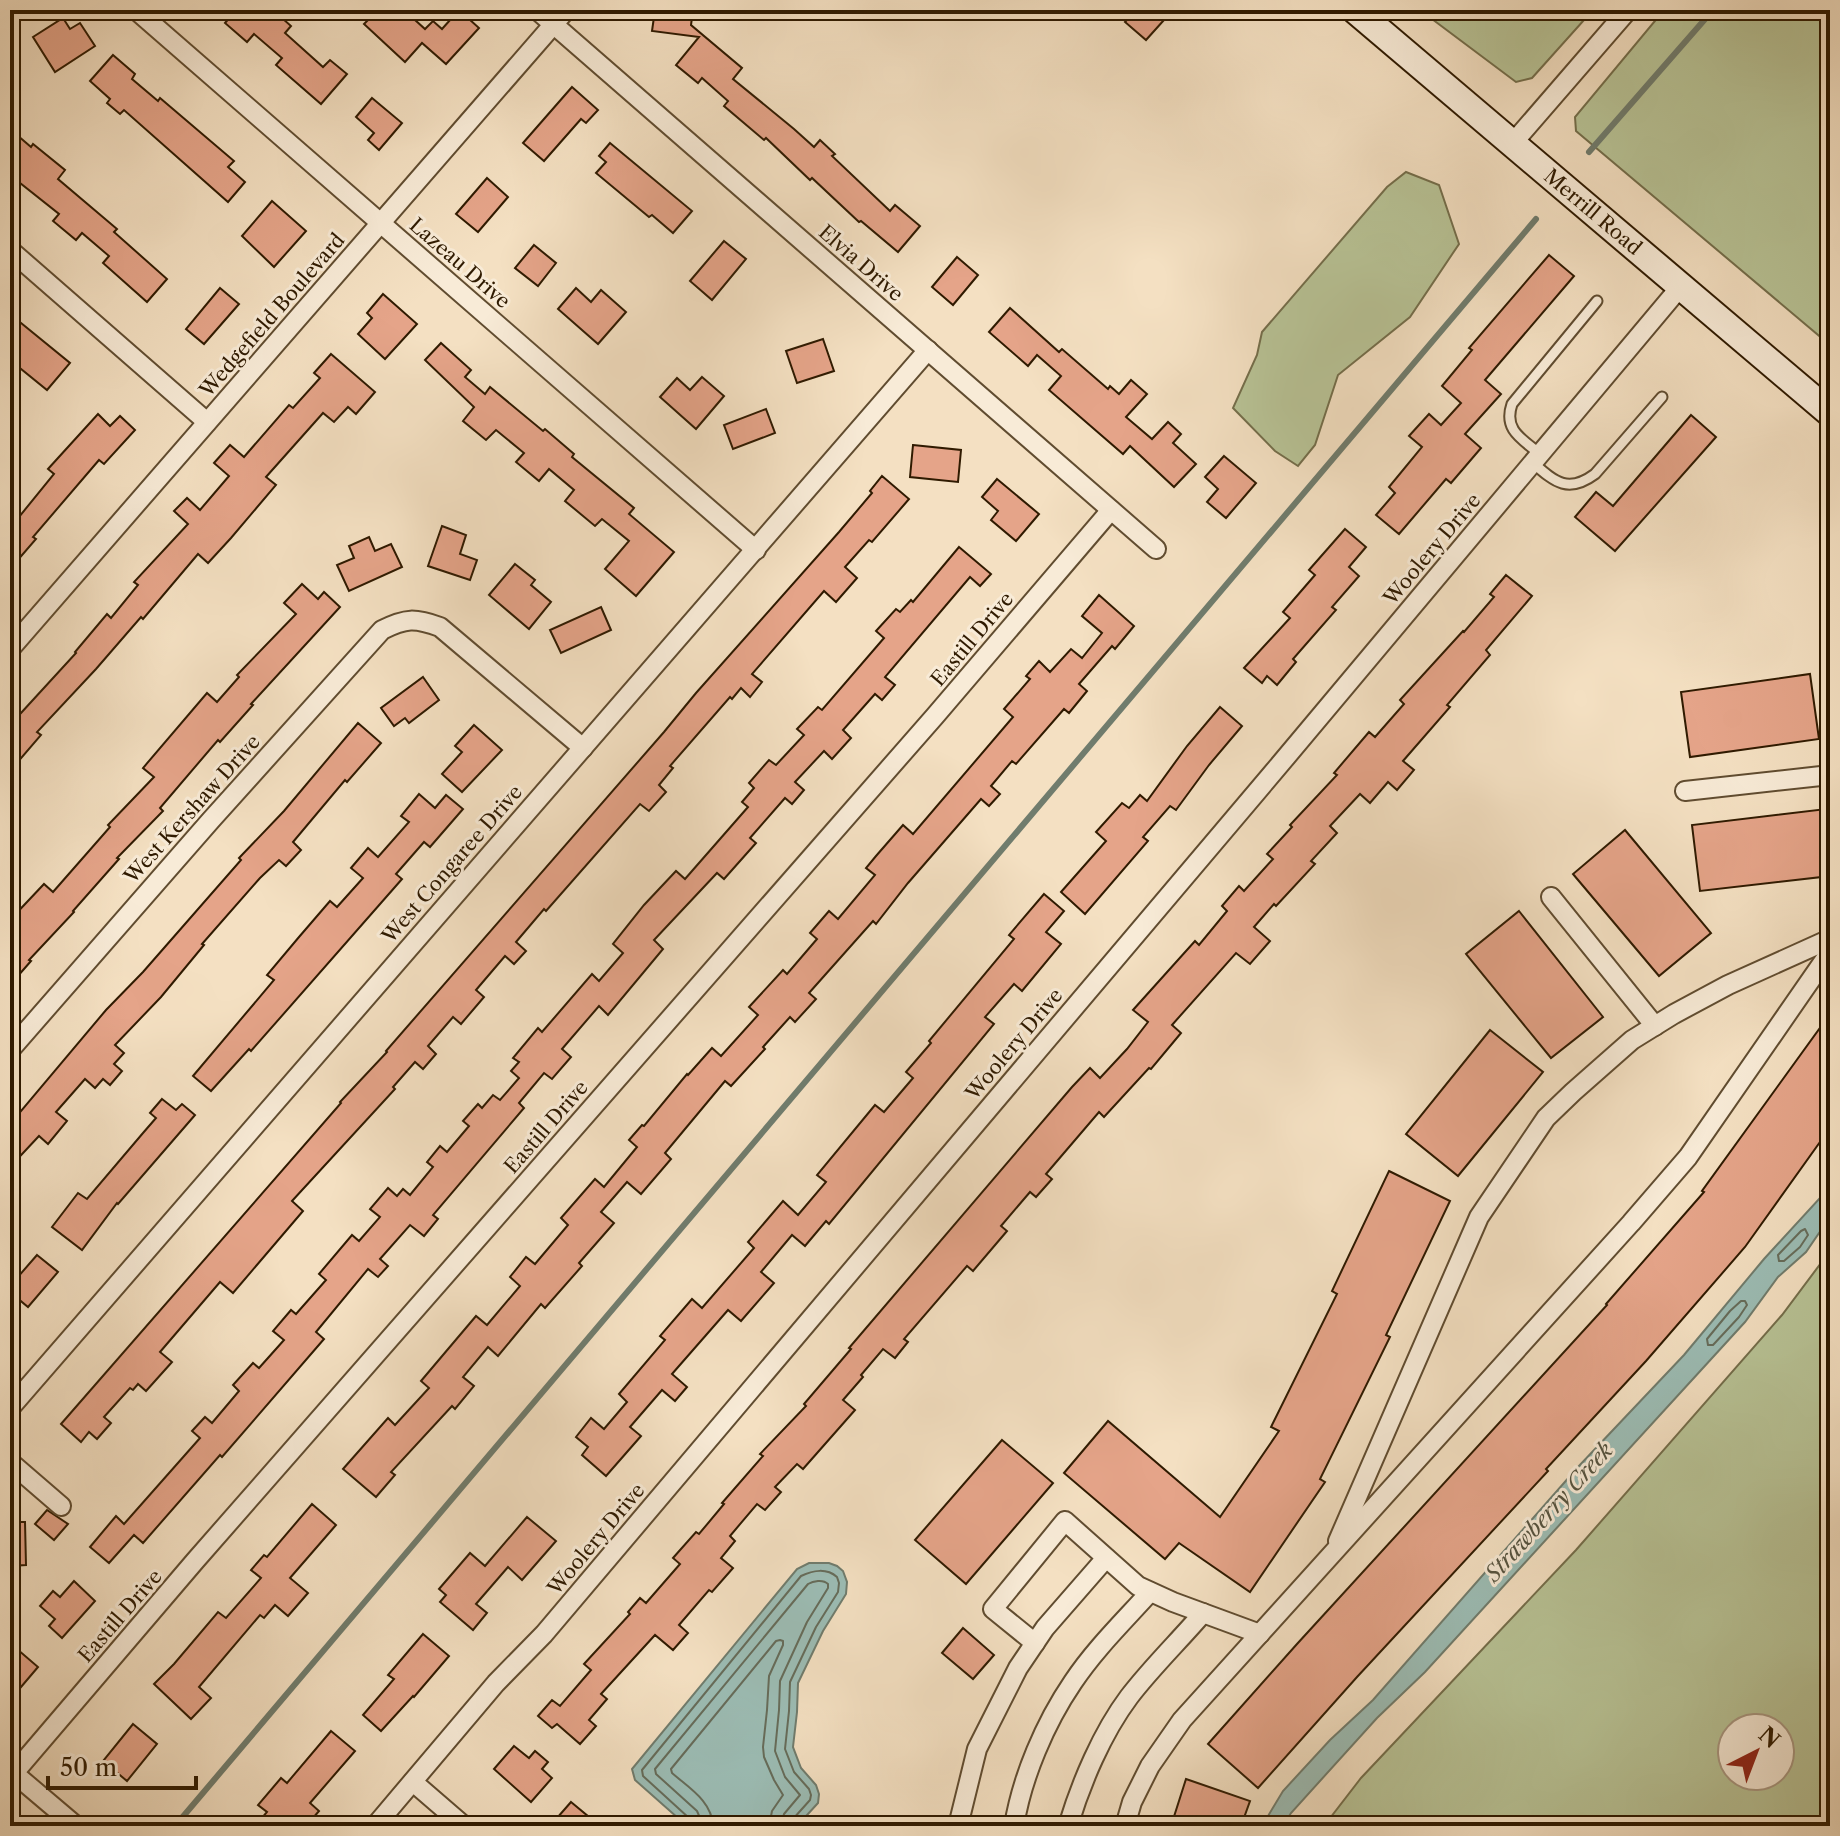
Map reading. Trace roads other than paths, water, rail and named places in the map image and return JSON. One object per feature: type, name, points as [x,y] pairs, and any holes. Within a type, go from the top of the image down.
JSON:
[{"type":"main road","name":"Merrill Road","points":[[1355,10],[1830,413]]},
{"type":"street","name":"Lazeau Drive","points":[[136,10],[756,550]]},
{"type":"street","name":"Elvia Drive","points":[[537,10],[1156,549]]},
{"type":"street","name":"Wedgefield Boulevard","points":[[10,649],[566,10]]},
{"type":"street","points":[[1512,144],[1628,10]]},
{"type":"street","points":[[10,250],[207,422]]},
{"type":"street","name":"Woolery Drive","points":[[375,1826],[496,1683],[544,1634],[1681,286]]},
{"type":"street","name":"West Congaree Drive","points":[[10,1408],[928,350]]},
{"type":"street","name":"Eastill Drive","points":[[12,1771],[935,716],[1111,510]]},
{"type":"street","name":"West Kershaw Drive","points":[[10,1050],[382,630],[398,622],[420,620],[440,627],[583,748]]},
{"type":"street","points":[[1685,791],[1830,775]]},
{"type":"street","points":[[1551,897],[1655,1026]]},
{"type":"street","points":[[1332,1554],[1479,1217],[1546,1118],[1632,1040],[1728,985],[1830,939]]},
{"type":"street","points":[[1125,1826],[1144,1778],[1182,1720],[1688,1157],[1830,952]]},
{"type":"street","points":[[10,1462],[61,1506]]},
{"type":"street","points":[[1035,1643],[993,1609],[1065,1521],[1138,1586],[1260,1634]]},
{"type":"street","points":[[958,1826],[977,1749],[1018,1668],[1045,1628],[1106,1558]]},
{"type":"street","points":[[1014,1826],[1017,1806],[1050,1718],[1091,1658],[1150,1592]]},
{"type":"street","points":[[1068,1826],[1088,1771],[1129,1698],[1203,1613]]},
{"type":"street","points":[[12,1771],[76,1826]]},
{"type":"street","points":[[413,1782],[464,1826]]},
{"type":"lane","points":[[1597,301],[1512,404],[1510,423],[1515,433],[1554,480],[1569,485],[1585,481],[1595,474],[1662,397]]},
{"type":"water","name":"Strawberry Creek","points":[[1830,1187],[1830,1217],[1806,1252],[1778,1277],[1745,1322],[1425,1672],[1377,1718],[1291,1813],[1283,1826],[1262,1826],[1283,1791],[1330,1740],[1373,1700],[1578,1467],[1684,1355],[1764,1259]]},
{"type":"water","points":[[809,1563],[837,1566],[843,1571],[847,1582],[846,1594],[823,1631],[798,1683],[793,1747],[801,1768],[816,1785],[818,1803],[797,1826],[687,1826],[635,1780],[632,1769],[797,1569]]},
{"type":"waterway","points":[[1589,152],[1713,10]]},
{"type":"waterway","points":[[175,1826],[1536,219]]}]
